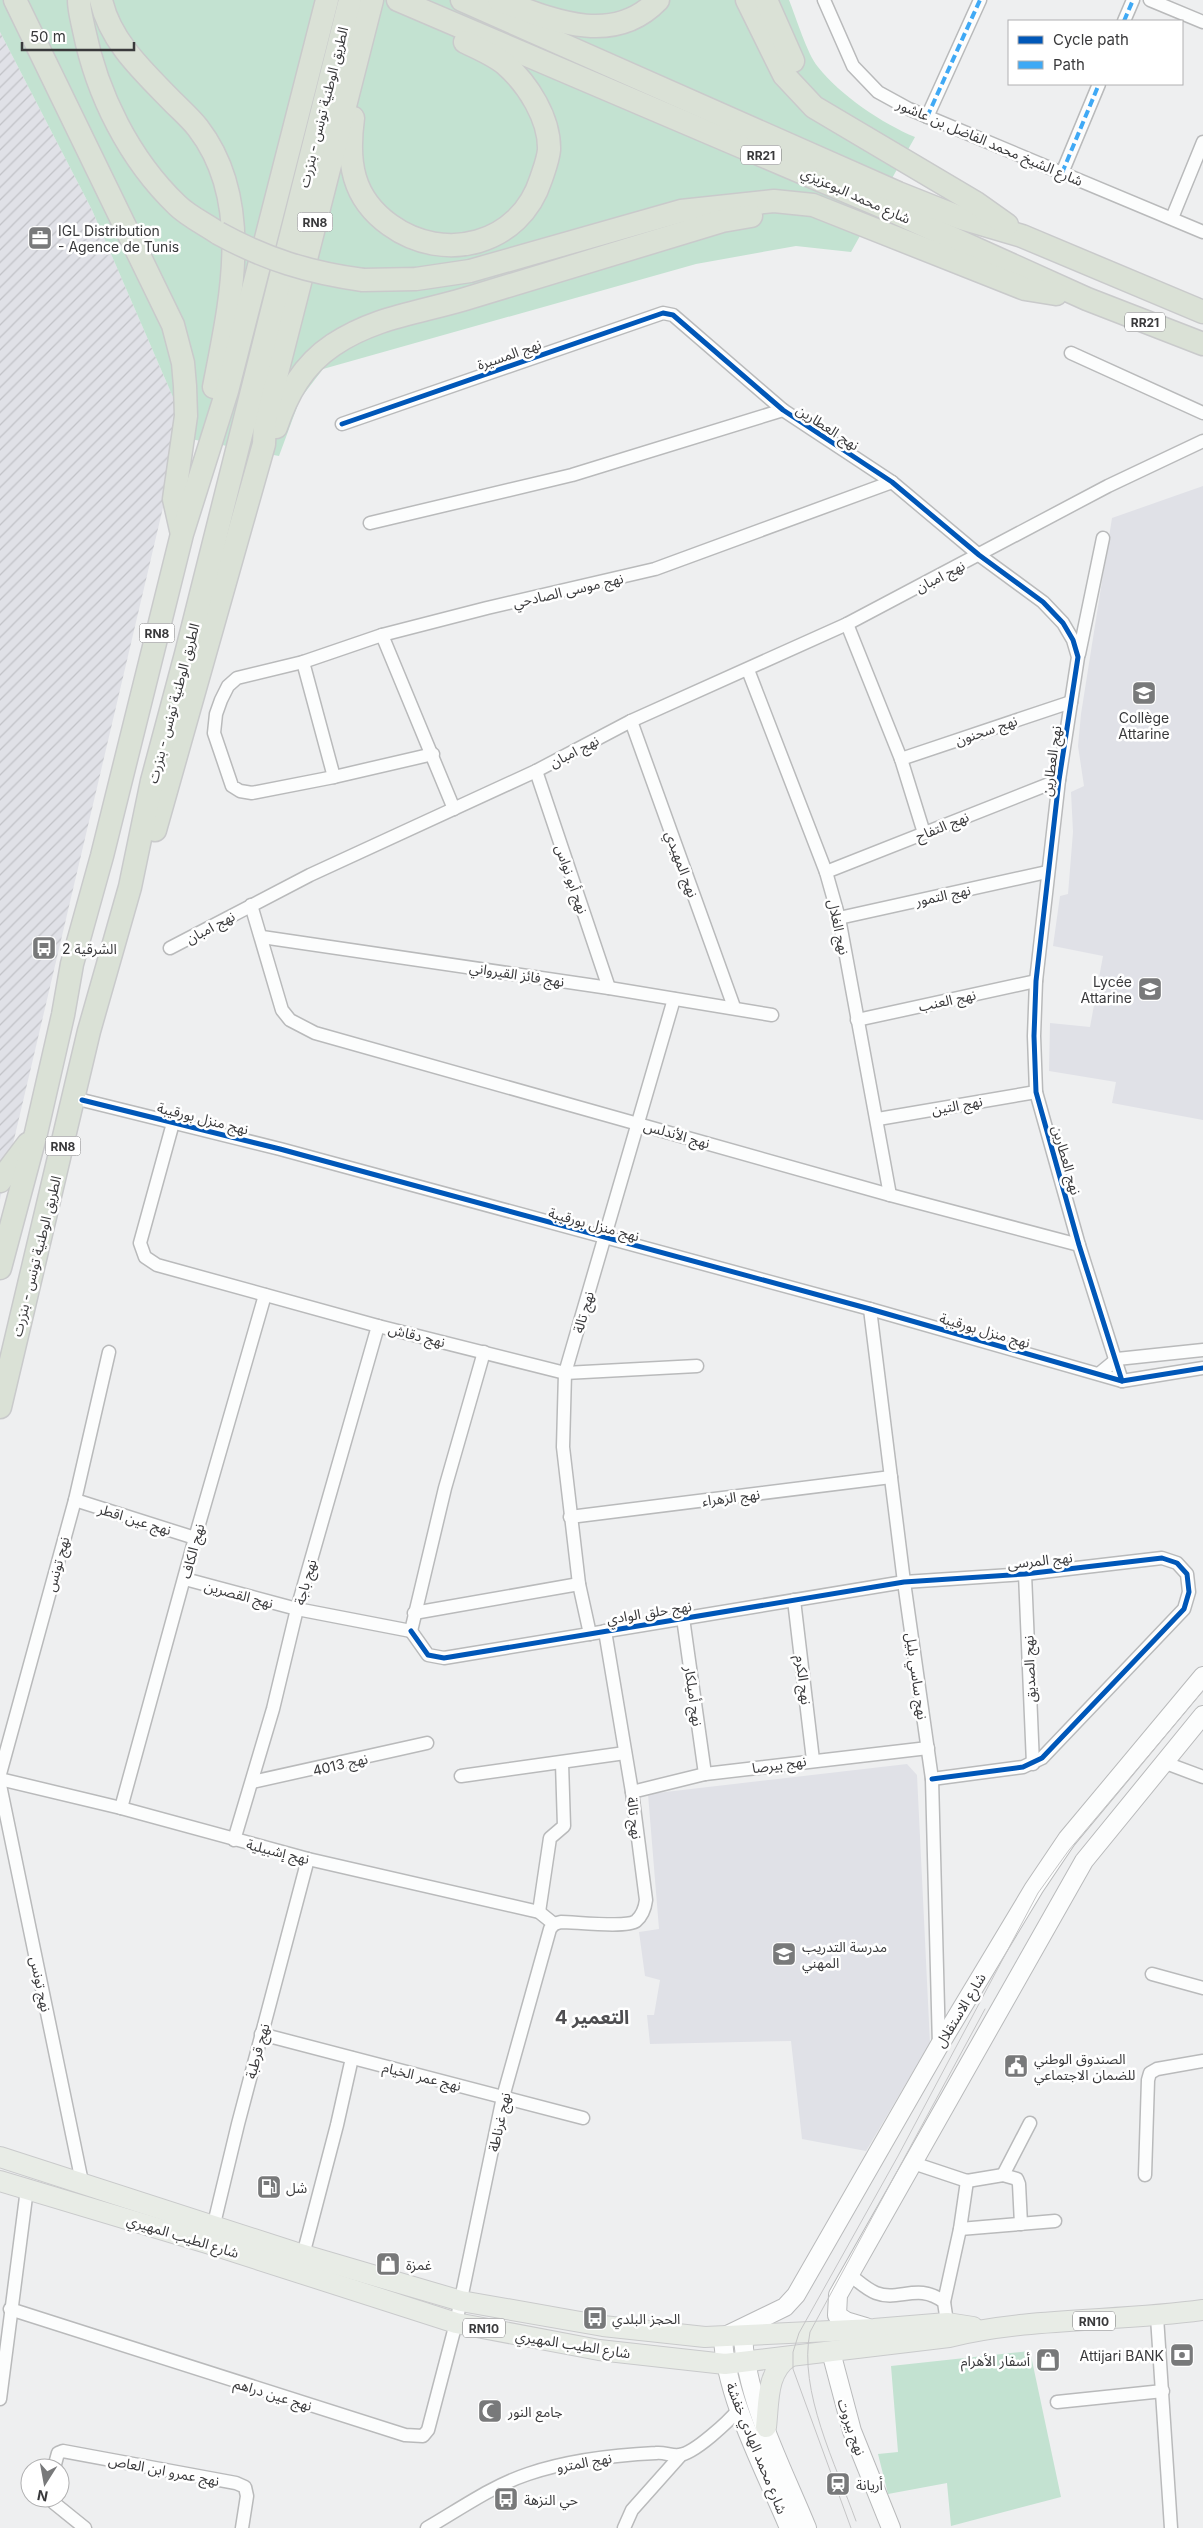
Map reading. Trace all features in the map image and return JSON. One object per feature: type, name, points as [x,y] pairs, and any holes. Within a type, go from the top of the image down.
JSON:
[{"type":"highway","points":[[15,0],[173,325],[183,363],[185,386],[186,416],[174,499],[182,534]]},
{"type":"highway","points":[[79,0],[87,43],[107,103],[128,143],[152,177],[178,206],[218,233],[250,251],[277,261],[318,272],[363,280],[416,279],[470,271],[681,211],[774,201],[813,205],[1025,289],[1087,300]]},
{"type":"highway","points":[[100,0],[104,16],[123,47],[198,127],[218,167],[228,196],[233,223],[233,265],[227,318],[206,428],[205,457]]},
{"type":"highway","name":"الطريق الوطنية تونس - بنزرت","points":[[0,1268],[36,1133],[63,1015],[72,964],[102,856],[182,534],[227,391],[326,0]]},
{"type":"highway","name":"الطريق الوطنية تونس - بنزرت","points":[[0,1427],[1,1401],[78,1099],[89,1031],[130,887],[152,780],[189,644],[350,0]]},
{"type":"highway","name":"RN8","points":[[130,887],[151,843],[174,768],[264,444],[265,420],[372,0]]},
{"type":"highway","points":[[364,31],[349,152],[354,180],[373,213],[402,234],[446,247],[467,245],[493,236],[509,226],[535,198],[549,149],[538,108],[522,82],[504,63],[432,20],[376,0]]},
{"type":"highway","name":"شارع محمد البوعزيزي","points":[[398,0],[432,20],[890,210],[1087,300],[1203,344]]},
{"type":"highway","name":"شارع محمد البوعزيزي","points":[[462,0],[898,193],[961,218],[1022,236],[1203,312]]},
{"type":"highway","points":[[500,0],[545,18],[581,26],[600,27],[618,25],[635,18],[658,0]]},
{"type":"highway","points":[[747,0],[784,75],[814,107],[912,167],[976,203],[1022,236]]},
{"type":"highway","points":[[766,0],[788,53],[829,116]]},
{"type":"highway","points":[[264,444],[276,428],[284,404],[300,374],[332,346],[376,322],[447,304],[722,221],[792,213],[875,228]]},
{"type":"highway","points":[[0,1181],[36,1133]]},
{"type":"main road","name":"شارع الطيب المهيري","points":[[0,2157],[82,2182],[212,2235],[456,2323],[599,2350],[725,2364],[831,2352],[948,2330]]},
{"type":"main road","name":"شارع الطيب المهيري","points":[[0,2181],[212,2235],[303,2255],[461,2301],[603,2326],[723,2337],[874,2329],[948,2330],[985,2328],[1157,2317],[1203,2310]]},
{"type":"main road","points":[[766,2427],[771,2382],[778,2367],[789,2357]]},
{"type":"street","name":"شارع الشيخ محمد الفاضل بن عاشور","points":[[824,0],[853,66],[878,92],[927,117],[1203,232]]},
{"type":"street","points":[[927,117],[980,0]]},
{"type":"street","points":[[1124,20],[1133,0]]},
{"type":"street","points":[[1150,0],[1203,22]]},
{"type":"street","points":[[1062,173],[1099,85]]},
{"type":"street","points":[[1172,218],[1203,142]]},
{"type":"street","name":"نهج المسيرة","points":[[342,424],[662,313],[673,314],[682,320]]},
{"type":"street","name":"نهج العطارين","points":[[682,320],[783,410],[892,482],[979,555],[1043,602],[1063,623],[1073,640],[1078,657],[1047,872],[1036,981],[1034,1036],[1036,1092],[1079,1245],[1117,1359],[1122,1381]]},
{"type":"street","points":[[1071,353],[1203,413]]},
{"type":"street","points":[[370,523],[572,475],[783,410]]},
{"type":"street","name":"نهج امبان","points":[[170,948],[251,905],[536,771],[631,721],[847,624],[1108,486],[1203,441]]},
{"type":"street","name":"نهج موسى الصادحي","points":[[334,777],[252,793],[240,791],[232,786],[214,733],[216,714],[228,686],[237,678],[303,662],[382,635],[487,608],[655,569],[892,482]]},
{"type":"street","points":[[1078,657],[1103,538]]},
{"type":"street","points":[[847,624],[900,759],[924,833]]},
{"type":"street","points":[[382,635],[454,808]]},
{"type":"street","points":[[303,662],[334,777],[433,754]]},
{"type":"street","name":"نهج الغلال","points":[[748,670],[826,872],[839,918],[857,1020],[878,1119],[890,1195]]},
{"type":"street","name":"نهج سحنون","points":[[900,759],[1071,702]]},
{"type":"street","name":"نهج المهيدي","points":[[631,721],[734,1007]]},
{"type":"street","name":"نهج أبو نواس","points":[[536,771],[609,988]]},
{"type":"street","name":"نهج التفاح","points":[[826,872],[1059,780]]},
{"type":"street","name":"نهج التمور","points":[[839,918],[1047,872]]},
{"type":"street","points":[[251,905],[262,937]]},
{"type":"street","name":"نهج فائز القيرواني","points":[[262,937],[772,1014]]},
{"type":"street","name":"نهج الأندلس","points":[[262,937],[282,1010],[290,1020],[315,1033],[640,1123],[890,1195],[1079,1245]]},
{"type":"street","name":"نهج العنب","points":[[857,1020],[1036,981]]},
{"type":"street","name":"نهج تالة","points":[[590,1634],[579,1584],[563,1448],[566,1373],[640,1123],[674,999]]},
{"type":"street","name":"نهج التين","points":[[878,1119],[1036,1092]]},
{"type":"street","name":"نهج منزل بورقيبة","points":[[78,1099],[280,1148],[870,1309],[1100,1373],[1122,1381]]},
{"type":"street","name":"نهج دقاش","points":[[173,1123],[140,1243],[145,1257],[157,1265],[378,1326],[566,1373],[697,1366]]},
{"type":"street","name":"نهج الكاف","points":[[121,1808],[195,1538],[266,1295]]},
{"type":"street","name":"نهج ساسي بليل","points":[[870,1309],[904,1582],[932,1779],[938,2046]]},
{"type":"street","name":"نهج باجة","points":[[234,1840],[252,1782],[297,1609],[378,1326]]},
{"type":"street","points":[[1100,1373],[1117,1359],[1203,1350]]},
{"type":"street","name":"نهج تونس","points":[[0,1774],[75,1500],[109,1352]]},
{"type":"street","points":[[411,1631],[445,1488],[484,1352]]},
{"type":"street","points":[[1122,1381],[1203,1368]]},
{"type":"street","name":"نهج الزهراء","points":[[570,1517],[891,1476]]},
{"type":"street","name":"نهج عين اقطر","points":[[75,1500],[195,1538]]},
{"type":"street","name":"نهج المرسى","points":[[904,1582],[1025,1574],[1162,1558],[1177,1563],[1187,1574],[1189,1592],[1184,1609],[1049,1751],[1033,1764]]},
{"type":"street","name":"نهج الصديق","points":[[1025,1574],[1033,1764]]},
{"type":"street","name":"نهج القصرين","points":[[185,1580],[297,1609],[411,1631]]},
{"type":"street","name":"نهج حلق الوادي","points":[[411,1631],[428,1655],[444,1658],[904,1582]]},
{"type":"street","points":[[414,1613],[579,1584]]},
{"type":"street","name":"نهج الكرم","points":[[794,1600],[814,1760]]},
{"type":"street","name":"نهج أميلكار","points":[[684,1618],[704,1774]]},
{"type":"street","name":"نهج تالة","points":[[554,1924],[561,1922],[624,1924],[635,1922],[644,1911],[646,1900],[632,1792],[604,1631]]},
{"type":"street","name":"شارع الاستقلال","points":[[723,2337],[785,2307],[796,2295],[938,2046],[1034,1888],[1067,1839],[1203,1676]]},
{"type":"street","points":[[874,2329],[846,2321],[837,2315],[838,2295],[1084,1861],[1203,1715]]},
{"type":"street","name":"نهج 4013","points":[[252,1782],[428,1744]]},
{"type":"street","name":"نهج بيرصا","points":[[632,1792],[704,1774],[928,1748]]},
{"type":"street","points":[[461,1776],[624,1753]]},
{"type":"street","points":[[1163,1762],[1203,1777]]},
{"type":"street","points":[[539,1912],[550,1838],[564,1826],[562,1763]]},
{"type":"street","points":[[932,1779],[1033,1764]]},
{"type":"street","name":"نهج إشبيلية","points":[[0,1779],[121,1808],[308,1859],[539,1912],[554,1924]]},
{"type":"street","name":"نهج تونس","points":[[0,1785],[82,2182]]},
{"type":"street","name":"نهج قرطبة","points":[[212,2235],[308,1859]]},
{"type":"street","name":"نهج غرناطة","points":[[456,2323],[503,2097],[550,1929],[554,1924]]},
{"type":"street","points":[[1152,1974],[1203,1988]]},
{"type":"street","name":"نهج عمر الخيام","points":[[262,2034],[583,2118]]},
{"type":"street","points":[[303,2255],[337,2125],[352,2058]]},
{"type":"street","points":[[1145,2175],[1148,2080],[1150,2073],[1156,2068],[1203,2061]]},
{"type":"street","points":[[1003,2175],[1030,2123]]},
{"type":"street","points":[[913,2163],[967,2181],[1003,2175],[1017,2180],[1019,2184],[1021,2224]]},
{"type":"street","points":[[948,2330],[944,2302],[960,2229],[967,2181]]},
{"type":"street","points":[[0,2399],[10,2309],[27,2188]]},
{"type":"street","points":[[960,2229],[1056,2221]]},
{"type":"street","points":[[850,2275],[877,2294],[922,2292],[934,2295],[944,2302]]},
{"type":"street","name":"نهج عين دراهم","points":[[10,2309],[211,2375],[416,2437],[423,2436],[428,2430],[456,2323]]},
{"type":"street","points":[[1157,2317],[1164,2391],[1171,2528]]},
{"type":"street","name":"شارع محمد الهادي خفشة","points":[[743,2336],[745,2362],[766,2427],[807,2528]]},
{"type":"street","name":"شارع محمد الهادي خفشة","points":[[723,2337],[725,2364],[739,2409],[789,2528]]},
{"type":"street","name":"نهج بيروت","points":[[831,2352],[852,2431],[891,2528]]},
{"type":"street","points":[[1057,2402],[1164,2391]]},
{"type":"street","points":[[624,2528],[632,2510],[680,2455],[713,2435],[739,2409]]},
{"type":"street","name":"نهج عمرو ابن العاص","points":[[57,2458],[58,2453],[63,2451],[236,2483],[245,2487],[247,2496],[242,2528]]},
{"type":"street","name":"نهج المترو","points":[[427,2528],[502,2485],[528,2474],[571,2463],[626,2455],[660,2453],[680,2455]]},
{"type":"street","points":[[60,2508],[85,2528]]},
{"type":"shaded area","points":[[0,32],[92,210],[179,411],[165,499],[0,1199]]},
{"type":"shaded area","name":"Collège Attarine","points":[[1203,486],[1203,1120],[1112,1103],[1116,1082],[1049,1071],[1050,1023],[1090,1027],[1103,956],[1053,946],[1060,896],[1068,894],[1073,832],[1071,792],[1084,786],[1078,746],[1081,714],[1112,518]]},
{"type":"shaded area","name":"مدرسة التدريب المهني","points":[[907,1764],[917,1775],[930,2043],[866,2151],[802,2139],[791,2041],[650,2044],[647,2015],[654,2015],[660,1980],[645,1976],[639,1932],[659,1929],[648,1794]]},
{"type":"green space","points":[[0,0],[789,0],[810,53],[827,78],[876,117],[915,137],[851,252],[796,246],[696,264],[323,369],[300,399],[279,456],[175,436],[179,411],[92,210],[0,32]]},
{"type":"green space","points":[[1030,2351],[1061,2497],[951,2526],[947,2483],[888,2494],[878,2454],[898,2452],[891,2366]]},
{"type":"tram line","points":[[851,2528],[793,2369],[793,2352],[799,2333],[898,2156],[1038,1893],[1069,1850],[1203,1691]]},
{"type":"tram line","points":[[856,2521],[829,2452],[814,2403],[809,2379],[808,2355],[810,2332],[985,2009]]},
{"type":"marked path","points":[[927,117],[980,0]]},
{"type":"marked path","points":[[1124,20],[1133,0]]},
{"type":"marked path","points":[[1062,173],[1099,85]]},
{"type":"cycle path","points":[[342,424],[663,313],[673,315],[783,410],[892,482],[979,555],[1043,602],[1063,623],[1073,640],[1078,657],[1059,780],[1036,981],[1034,1036],[1036,1092],[1079,1245],[1122,1381]]},
{"type":"cycle path","points":[[82,1100],[280,1149],[870,1309],[1122,1381],[1203,1368]]},
{"type":"cycle path","points":[[411,1631],[428,1655],[444,1658],[904,1582],[1025,1574],[1162,1558],[1177,1563],[1187,1574],[1189,1592],[1184,1609],[1042,1758],[1023,1767],[932,1779]]},
{"type":"place","name":"IGL Distribution - Agence de Tunis","points":[[40,238]]},
{"type":"place","name":"Collège Attarine","points":[[1144,693]]},
{"type":"place","name":"الشرقية 2","points":[[44,948]]},
{"type":"place","name":"Lycée Attarine","points":[[1150,989]]},
{"type":"place","name":"مدرسة التدريب المهني","points":[[784,1954]]},
{"type":"place","name":"الصندوق الوطني للضمان الاجتماعي","points":[[1016,2066]]},
{"type":"place","name":"شل","points":[[269,2187]]},
{"type":"place","name":"غمزة","points":[[388,2264]]},
{"type":"place","name":"الحجز البلدي","points":[[595,2318]]},
{"type":"place","name":"Attijari BANK","points":[[1182,2355]]},
{"type":"place","name":"أسفار الأهرام","points":[[1048,2360]]},
{"type":"place","name":"جامع النور","points":[[490,2411]]},
{"type":"place","name":"أريانة","points":[[838,2484]]},
{"type":"place","name":"حي النزهة","points":[[506,2499]]},
{"type":"district","name":"التعمير 4","points":[[592,2017]]}]
